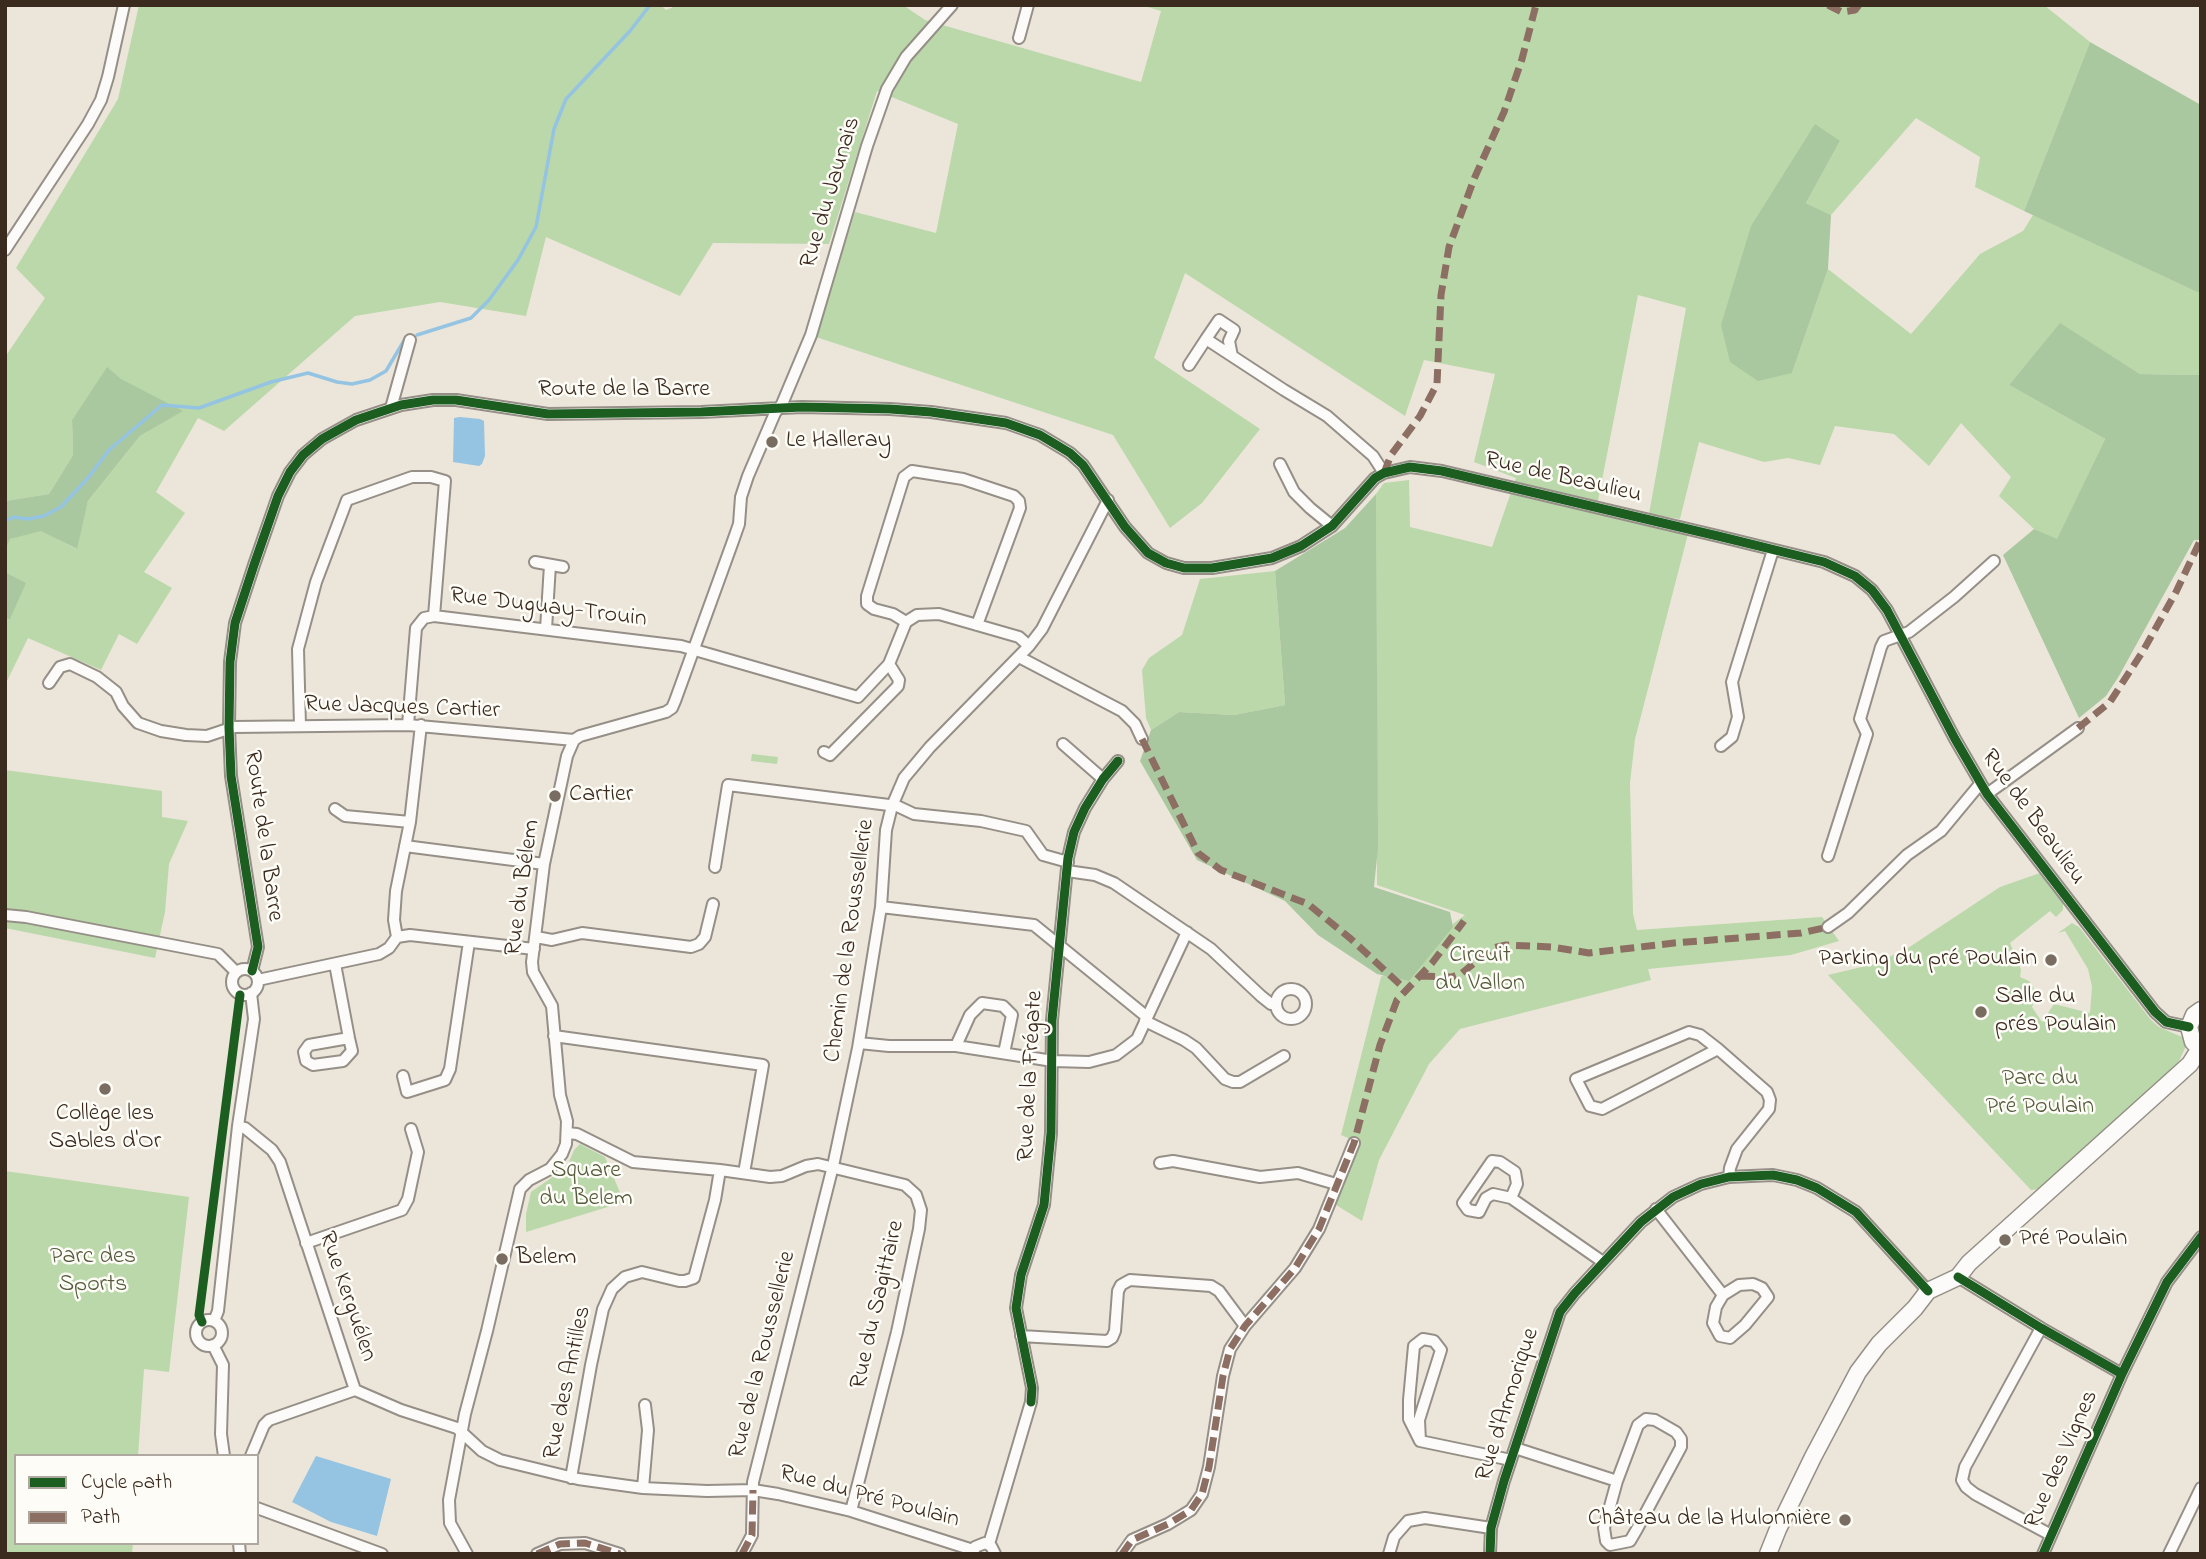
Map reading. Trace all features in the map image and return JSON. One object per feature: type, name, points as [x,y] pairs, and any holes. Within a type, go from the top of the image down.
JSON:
[{"type":"main road","points":[[1768,1554],[1807,1469],[1858,1371],[1880,1344],[1916,1308],[1928,1291],[1958,1277],[1969,1264],[2190,1064],[2200,1048],[2190,1035],[2189,1027],[2194,1015],[2201,1010]]},
{"type":"street","points":[[5,250],[101,100],[124,5]]},
{"type":"street","name":"Rue du Jaunais","points":[[779,408],[811,335],[867,146],[887,89],[906,57],[952,5]]},
{"type":"street","points":[[1019,38],[1028,5]]},
{"type":"street","points":[[1189,365],[1219,320],[1234,330],[1229,341],[1232,356]]},
{"type":"street","points":[[574,740],[672,708],[733,541],[748,475],[779,408],[890,409],[1006,423],[1040,435],[1070,453],[1083,465],[1130,533],[1148,553],[1184,568],[1212,568],[1272,558],[1301,546],[1332,526],[1362,490],[1384,473],[1373,456],[1327,416],[1206,339]]},
{"type":"street","points":[[391,408],[410,340]]},
{"type":"street","name":"Route de la Barre","points":[[255,975],[258,947],[231,776],[230,662],[235,623],[274,507],[290,472],[303,455],[321,439],[356,421],[391,408],[433,400],[456,400],[548,414],[779,408]]},
{"type":"street","points":[[1280,464],[1294,492],[1332,526]]},
{"type":"street","name":"Rue de Beaulieu","points":[[1384,473],[1410,467],[1443,471],[1824,562],[1855,576],[1872,590],[1887,610],[1984,789],[2155,1012],[2166,1022],[2189,1027]]},
{"type":"street","points":[[906,621],[867,604],[867,596],[904,477],[912,471],[963,479],[1019,500],[1020,508],[977,625]]},
{"type":"street","points":[[300,726],[298,649],[316,582],[347,500],[412,477],[431,477],[445,481],[434,616]]},
{"type":"street","name":"Chemin de la Roussellerie","points":[[833,1166],[859,1043],[881,907],[887,830],[892,806],[904,778],[930,747],[1029,646],[1052,611],[1108,500]]},
{"type":"street","points":[[1721,746],[1732,737],[1738,718],[1732,682],[1773,550]]},
{"type":"street","points":[[1828,856],[1867,734],[1860,719],[1884,641],[1909,632],[1994,561]]},
{"type":"street","points":[[535,562],[563,567]]},
{"type":"street","points":[[546,629],[551,565]]},
{"type":"street","points":[[824,752],[830,755],[898,686],[899,680],[890,664],[906,621],[917,615],[939,614],[1019,637],[1029,646]]},
{"type":"street","name":"Rue Duguay-Trouin","points":[[408,725],[416,628],[424,618],[434,616],[693,649],[858,697],[890,664]]},
{"type":"street","points":[[1018,657],[1122,712],[1135,724],[1142,739]]},
{"type":"street","name":"Rue Jacques Cartier","points":[[49,683],[60,667],[70,664],[97,677],[116,692],[123,706],[138,723],[160,731],[186,735],[207,736],[229,727],[421,725],[574,740]]},
{"type":"street","points":[[397,937],[394,920],[396,891],[410,822],[421,725]]},
{"type":"street","points":[[1828,927],[1848,913],[1907,855],[1941,831],[1984,789],[2078,728]]},
{"type":"street","name":"Rue du Bélem","points":[[567,1133],[567,1121],[559,1095],[549,999],[533,972],[544,864],[567,756],[574,740]]},
{"type":"street","points":[[1063,744],[1103,779]]},
{"type":"street","name":"Rue de la Frégate","points":[[992,1549],[1031,1402],[1032,1388],[1016,1308],[1021,1276],[1044,1205],[1051,1133],[1052,1020],[1067,866],[1074,832],[1084,808],[1118,761]]},
{"type":"street","points":[[715,867],[728,785],[897,806],[914,814],[981,821],[1026,831],[1044,855],[1114,883],[1211,949],[1261,996],[1276,1004]]},
{"type":"street","points":[[335,809],[345,816],[410,822]]},
{"type":"street","points":[[405,846],[544,864]]},
{"type":"street","points":[[536,937],[552,940],[582,933],[691,947],[699,944],[705,937],[713,904]]},
{"type":"street","points":[[881,907],[1034,925],[1146,1019],[1195,1048],[1225,1079],[1233,1083],[1240,1082],[1284,1056]]},
{"type":"street","points":[[5,915],[218,954],[236,972]]},
{"type":"street","points":[[859,1043],[956,1046],[1053,1061],[1089,1062],[1116,1055],[1138,1039],[1187,932]]},
{"type":"street","points":[[255,975],[257,988],[251,993],[243,995],[234,990],[231,981],[236,972],[244,968],[255,975],[335,964],[379,954],[389,948],[397,937],[410,935],[534,949]]},
{"type":"street","points":[[403,1076],[407,1092],[445,1080],[450,1069],[469,942]]},
{"type":"street","points":[[335,964],[349,1038]]},
{"type":"street","points":[[214,1321],[218,1311],[238,1126],[254,1019],[251,993]]},
{"type":"street","points":[[956,1046],[970,1015],[982,1003],[1003,1006],[1012,1015],[1004,1053]]},
{"type":"street","points":[[1718,1049],[1602,1109],[1590,1106],[1576,1079],[1689,1032],[1700,1035],[1718,1049],[1767,1092],[1770,1100],[1769,1109],[1737,1149],[1729,1177]]},
{"type":"street","points":[[554,1035],[763,1065],[744,1173]]},
{"type":"street","name":"Rue Kerguélen","points":[[238,1126],[245,1128],[272,1150],[280,1162],[355,1390],[401,1410],[457,1428],[482,1451],[500,1461],[570,1478]]},
{"type":"street","points":[[306,1243],[402,1210],[408,1199],[418,1152],[411,1129]]},
{"type":"street","points":[[467,1554],[450,1523],[449,1500],[461,1432],[520,1189],[529,1180],[557,1163],[566,1144],[567,1133]]},
{"type":"street","name":"Rue du Sagittaire","points":[[567,1133],[577,1134],[633,1163],[771,1177],[818,1164],[905,1185],[916,1195],[921,1210],[897,1332],[851,1511]]},
{"type":"street","points":[[1122,1554],[1132,1540],[1191,1510],[1202,1494],[1230,1349],[1245,1326],[1295,1268],[1319,1229],[1354,1143]]},
{"type":"street","points":[[1160,1163],[1173,1161],[1260,1177],[1298,1173],[1336,1184]]},
{"type":"street","points":[[1511,1198],[1517,1184],[1515,1172],[1500,1162],[1492,1161],[1463,1203],[1468,1210],[1479,1212],[1486,1198],[1493,1194],[1511,1198],[1603,1262]]},
{"type":"street","name":"Rue de la Roussellerie","points":[[742,1554],[752,1535],[753,1490],[833,1166]]},
{"type":"street","name":"Rue des Antilles","points":[[570,1478],[590,1364],[603,1309],[612,1289],[625,1277],[642,1272],[679,1281],[694,1278],[715,1200],[720,1170]]},
{"type":"street","name":"Rue d'Armorique","points":[[1490,1554],[1491,1528],[1560,1312],[1603,1262],[1656,1209],[1672,1197],[1701,1184],[1729,1177],[1773,1175],[1797,1180],[1817,1188],[1856,1212],[1928,1291]]},
{"type":"street","points":[[1656,1209],[1723,1294]]},
{"type":"street","name":"Rue des Vignes","points":[[2043,1554],[2122,1374],[2166,1282],[2201,1237]]},
{"type":"street","points":[[1958,1277],[2122,1374]]},
{"type":"street","points":[[1021,1336],[1107,1341],[1115,1331],[1118,1291],[1121,1285],[1130,1280],[1211,1286],[1219,1291],[1245,1326]]},
{"type":"street","points":[[1753,1284],[1762,1288],[1768,1297],[1745,1325],[1730,1338],[1720,1336],[1713,1323],[1716,1307],[1723,1294],[1739,1285],[1753,1284]]},
{"type":"street","points":[[204,1321],[219,1324],[222,1332],[219,1341],[213,1345],[202,1343],[197,1338],[196,1332],[204,1321]]},
{"type":"street","points":[[2041,1328],[1965,1467],[1962,1480],[1975,1494],[2051,1535]]},
{"type":"street","points":[[1423,1339],[1434,1340],[1441,1350],[1419,1420],[1420,1441],[1409,1419],[1409,1400],[1414,1346],[1423,1339]]},
{"type":"street","points":[[213,1345],[223,1365],[221,1434],[224,1454]]},
{"type":"street","points":[[252,1454],[264,1425],[269,1420],[355,1390]]},
{"type":"street","points":[[643,1488],[648,1430],[645,1405]]},
{"type":"street","points":[[1646,1419],[1655,1419],[1676,1432],[1681,1439],[1681,1447],[1630,1541],[1610,1545],[1606,1541],[1604,1528],[1617,1481],[1638,1425],[1646,1419]]},
{"type":"street","points":[[1420,1441],[1511,1460]]},
{"type":"street","points":[[1515,1448],[1617,1481]]},
{"type":"street","name":"Rue du Pré Poulain","points":[[570,1478],[643,1488],[753,1490],[851,1511],[973,1552]]},
{"type":"street","points":[[2169,1554],[2201,1488]]},
{"type":"street","points":[[259,1509],[382,1554]]},
{"type":"street","points":[[1389,1554],[1394,1537],[1408,1521],[1425,1518],[1491,1528]]},
{"type":"street","points":[[973,1552],[981,1543],[992,1549]]},
{"type":"street","points":[[537,1554],[560,1544],[584,1544],[620,1554]]},
{"type":"green space","name":"Circuit du Vallon","points":[[139,5],[661,5],[666,10],[678,5],[903,5],[925,20],[1141,82],[1161,11],[1141,5],[2044,5],[2090,42],[2024,211],[1975,187],[1980,157],[1916,118],[1831,215],[1806,203],[1840,141],[1751,226],[1792,373],[1828,269],[1911,334],[1980,254],[2023,231],[2033,215],[2201,294],[2201,375],[2140,374],[2060,324],[2009,385],[2105,439],[2057,540],[2034,529],[1999,496],[2011,477],[1961,423],[1929,466],[1894,434],[1835,426],[1820,465],[1788,458],[1764,462],[1699,442],[1680,519],[1649,514],[1686,308],[1638,295],[1596,511],[1688,534],[1635,739],[1630,783],[1633,914],[1637,930],[1822,917],[1839,941],[1791,955],[1648,969],[1651,980],[1460,1029],[1429,1064],[1379,1160],[1362,1221],[1336,1205],[1360,1143],[1341,1135],[1381,977],[1465,915],[1377,885],[1376,494],[1384,483],[1409,480],[1410,527],[1492,547],[1516,478],[1474,462],[1495,374],[1424,360],[1405,416],[1185,273],[1154,358],[1260,429],[1202,503],[1170,528],[1113,435],[816,337],[855,212],[936,233],[958,124],[877,91],[829,244],[713,243],[680,296],[546,237],[526,316],[440,302],[355,316],[224,431],[198,418],[156,492],[185,513],[144,572],[172,588],[137,644],[119,634],[101,670],[28,638],[5,685],[5,618],[10,618],[25,583],[5,572],[5,550],[9,539],[41,530],[76,549],[88,501],[140,436],[182,411],[120,379],[107,368],[72,420],[73,455],[49,494],[5,501],[5,357],[45,298],[16,268],[118,99]]},
{"type":"green space","points":[[2090,42],[2201,105],[2201,294],[2024,211]]},
{"type":"green space","points":[[1815,124],[1840,141],[1806,203],[1831,215],[1828,269],[1792,373],[1758,381],[1730,362],[1721,325],[1751,226]]},
{"type":"green space","points":[[2060,323],[2140,374],[2201,375],[2201,540],[2194,540],[2106,696],[2079,718],[2003,555],[2034,529],[2057,539],[2105,439],[2009,385]]},
{"type":"green space","points":[[107,367],[121,379],[183,411],[140,436],[88,501],[77,549],[41,531],[10,539],[5,550],[5,501],[49,494],[73,455],[72,420]]},
{"type":"green space","points":[[1376,494],[1378,848],[1374,887],[1450,912],[1453,927],[1409,981],[1377,974],[1318,935],[1285,901],[1197,860],[1140,761],[1151,730],[1179,712],[1234,715],[1285,705],[1275,571],[1345,528]]},
{"type":"green space","points":[[1275,571],[1285,705],[1234,715],[1179,712],[1151,730],[1146,718],[1142,670],[1149,658],[1182,635],[1200,579]]},
{"type":"green space","points":[[5,572],[26,583],[10,619],[5,618]]},
{"type":"green space","points":[[752,754],[778,757],[777,764],[751,761]]},
{"type":"green space","points":[[5,770],[162,791],[162,817],[188,821],[169,864],[165,912],[155,958],[5,928]]},
{"type":"green space","name":"Parc du Pré Poulain","points":[[2040,873],[2063,902],[2063,910],[2056,917],[2050,911],[2010,943],[2021,970],[2020,977],[2029,981],[2033,987],[2036,995],[2032,1007],[2042,1022],[2054,1004],[2090,1013],[2092,987],[2088,969],[2065,931],[2058,933],[2072,923],[2079,927],[2151,1020],[2159,1027],[2182,1037],[2186,1046],[2179,1061],[2170,1070],[2039,1189],[2031,1190],[1828,975],[1874,964],[1908,948],[2000,887]]},
{"type":"green space","name":"Square du Belem","points":[[580,1144],[605,1157],[624,1202],[526,1232],[526,1214],[531,1192],[567,1167],[574,1150]]},
{"type":"green space","name":"Parc des Sports","points":[[5,1171],[189,1197],[169,1372],[144,1369],[138,1454],[14,1454],[14,1545],[133,1545],[132,1554],[5,1554]]},
{"type":"water","points":[[454,418],[484,421],[485,456],[479,466],[453,462]]},
{"type":"water","points":[[316,1456],[391,1479],[377,1536],[331,1522],[292,1502]]},
{"type":"waterway","points":[[417,335],[471,318],[489,300],[518,260],[536,227],[554,129],[566,99],[630,31],[650,5]]},
{"type":"waterway","points":[[5,521],[14,517],[27,519],[44,516],[61,507],[109,450],[162,405],[199,408],[271,382],[308,373],[352,384],[370,380],[386,371],[405,339]]},
{"type":"marked path","points":[[1384,473],[1391,455],[1420,416],[1437,384],[1441,295],[1449,247],[1474,179],[1504,112],[1536,5]]},
{"type":"marked path","points":[[1828,5],[1842,12],[1855,10],[1859,5]]},
{"type":"marked path","points":[[2078,728],[2110,702],[2176,592],[2201,539]]},
{"type":"marked path","points":[[1142,739],[1198,853],[1221,870],[1308,904],[1406,990]]},
{"type":"marked path","points":[[1122,1554],[1132,1540],[1191,1510],[1202,1494],[1230,1349],[1245,1326],[1295,1268],[1319,1229],[1354,1143],[1380,1045],[1397,1000],[1432,963],[1464,921]]},
{"type":"marked path","points":[[1421,976],[1452,977],[1462,973],[1493,948],[1506,945],[1552,947],[1589,953],[1801,933],[1828,927]]},
{"type":"marked path","points":[[742,1554],[752,1535],[753,1490]]},
{"type":"marked path","points":[[537,1554],[560,1544],[585,1543],[620,1554]]},
{"type":"cycle path","points":[[252,971],[258,947],[231,776],[230,662],[235,623],[278,496],[290,472],[303,455],[322,439],[356,420],[401,405],[433,400],[456,400],[548,414],[701,412],[802,407],[890,409],[1006,423],[1040,435],[1070,453],[1083,465],[1125,527],[1148,553],[1166,563],[1184,568],[1212,568],[1272,558],[1301,546],[1332,526],[1375,478],[1410,467],[1442,471],[1722,537],[1824,562],[1855,576],[1872,590],[1887,610],[1987,794],[2155,1012],[2166,1022],[2189,1027]]},
{"type":"cycle path","points":[[1031,1402],[1032,1388],[1016,1308],[1021,1275],[1044,1205],[1051,1133],[1052,1020],[1068,858],[1074,832],[1085,808],[1118,761]]},
{"type":"cycle path","points":[[202,1322],[199,1315],[240,995]]},
{"type":"cycle path","points":[[1490,1554],[1491,1528],[1504,1481],[1560,1312],[1641,1222],[1673,1197],[1701,1184],[1729,1177],[1773,1175],[1797,1180],[1817,1188],[1856,1212],[1928,1291]]},
{"type":"cycle path","points":[[2043,1554],[2122,1374],[2167,1282],[2201,1237]]},
{"type":"cycle path","points":[[1958,1277],[2122,1374]]},
{"type":"place","name":"Le Halleray","points":[[772,442]]},
{"type":"place","name":"Cartier","points":[[555,796]]},
{"type":"place","name":"Parking du pré Poulain","points":[[2051,960]]},
{"type":"place","name":"Salle du prés Poulain","points":[[1981,1012]]},
{"type":"place","name":"Collège les Sables d'Or","points":[[105,1089]]},
{"type":"place","name":"Pré Poulain","points":[[2005,1240]]},
{"type":"place","name":"Belem","points":[[502,1259]]},
{"type":"place","name":"Château de la Hulonnière","points":[[1845,1520]]}]
